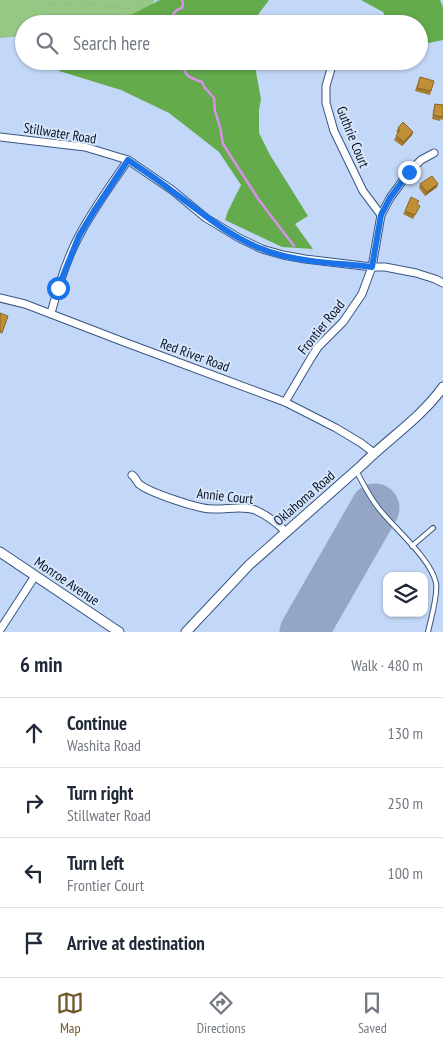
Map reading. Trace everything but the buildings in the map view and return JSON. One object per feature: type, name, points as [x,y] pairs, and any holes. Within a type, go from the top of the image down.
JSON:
[{"type":"street","name":"Guthrie Court","points":[[331,70],[326,86],[326,103],[334,131],[362,191],[381,215]]},
{"type":"street","name":"Stillwater Road","points":[[0,137],[85,147],[128,160],[172,190],[206,218],[262,250],[319,261],[385,267],[416,273],[443,283]]},
{"type":"street","name":"Frontier Road","points":[[286,402],[318,347],[343,322],[362,294],[372,267],[381,215],[390,198],[409,172],[421,160],[434,153]]},
{"type":"street","points":[[51,313],[58,288],[79,236],[128,160]]},
{"type":"street","name":"Red River Road","points":[[0,298],[51,313],[286,402],[362,443],[374,453]]},
{"type":"street","name":"Oklahoma Road","points":[[186,632],[249,565],[409,424],[443,388]]},
{"type":"street","name":"Annie Court","points":[[132,475],[140,484],[156,493],[197,507],[254,510],[275,521],[286,532]]},
{"type":"street","name":"Monroe Avenue","points":[[0,552],[119,632]]},
{"type":"street","points":[[0,630],[35,576]]},
{"type":"lane","points":[[356,470],[370,497],[429,567],[436,584],[436,593],[428,632]]},
{"type":"lane","points":[[412,546],[433,528]]},
{"type":"path","points":[[47,0],[48,3],[70,6],[86,3],[129,9],[148,0]]},
{"type":"path","points":[[157,0],[173,15]]},
{"type":"path","points":[[196,70],[216,91],[222,124],[233,149],[245,162],[319,261]]},
{"type":"shaded area","points":[[372,503],[379,514],[312,632],[298,632]]},
{"type":"green space","points":[[0,0],[155,0],[144,15],[15,15],[15,37],[0,38]]},
{"type":"green space","points":[[160,0],[269,0],[258,15],[131,15]]},
{"type":"green space","points":[[361,0],[440,0],[443,7],[443,40],[428,43],[428,15],[384,15],[383,12]]},
{"type":"green space","points":[[256,70],[261,99],[259,133],[270,155],[308,216],[295,224],[313,249],[282,247],[225,220],[241,185],[219,152],[169,113],[121,90],[59,71]]},
{"type":"waterway","points":[[174,15],[182,8],[182,0]]},
{"type":"waterway","points":[[184,70],[193,79],[202,82],[214,98],[215,111],[223,144],[259,200],[294,246]]},
{"type":"runway","points":[[304,632],[375,508]]},
{"type":"route","points":[[58,288],[79,236],[128,160],[172,190],[206,218],[262,250],[305,259],[372,267],[381,215],[390,198],[409,172]]}]
